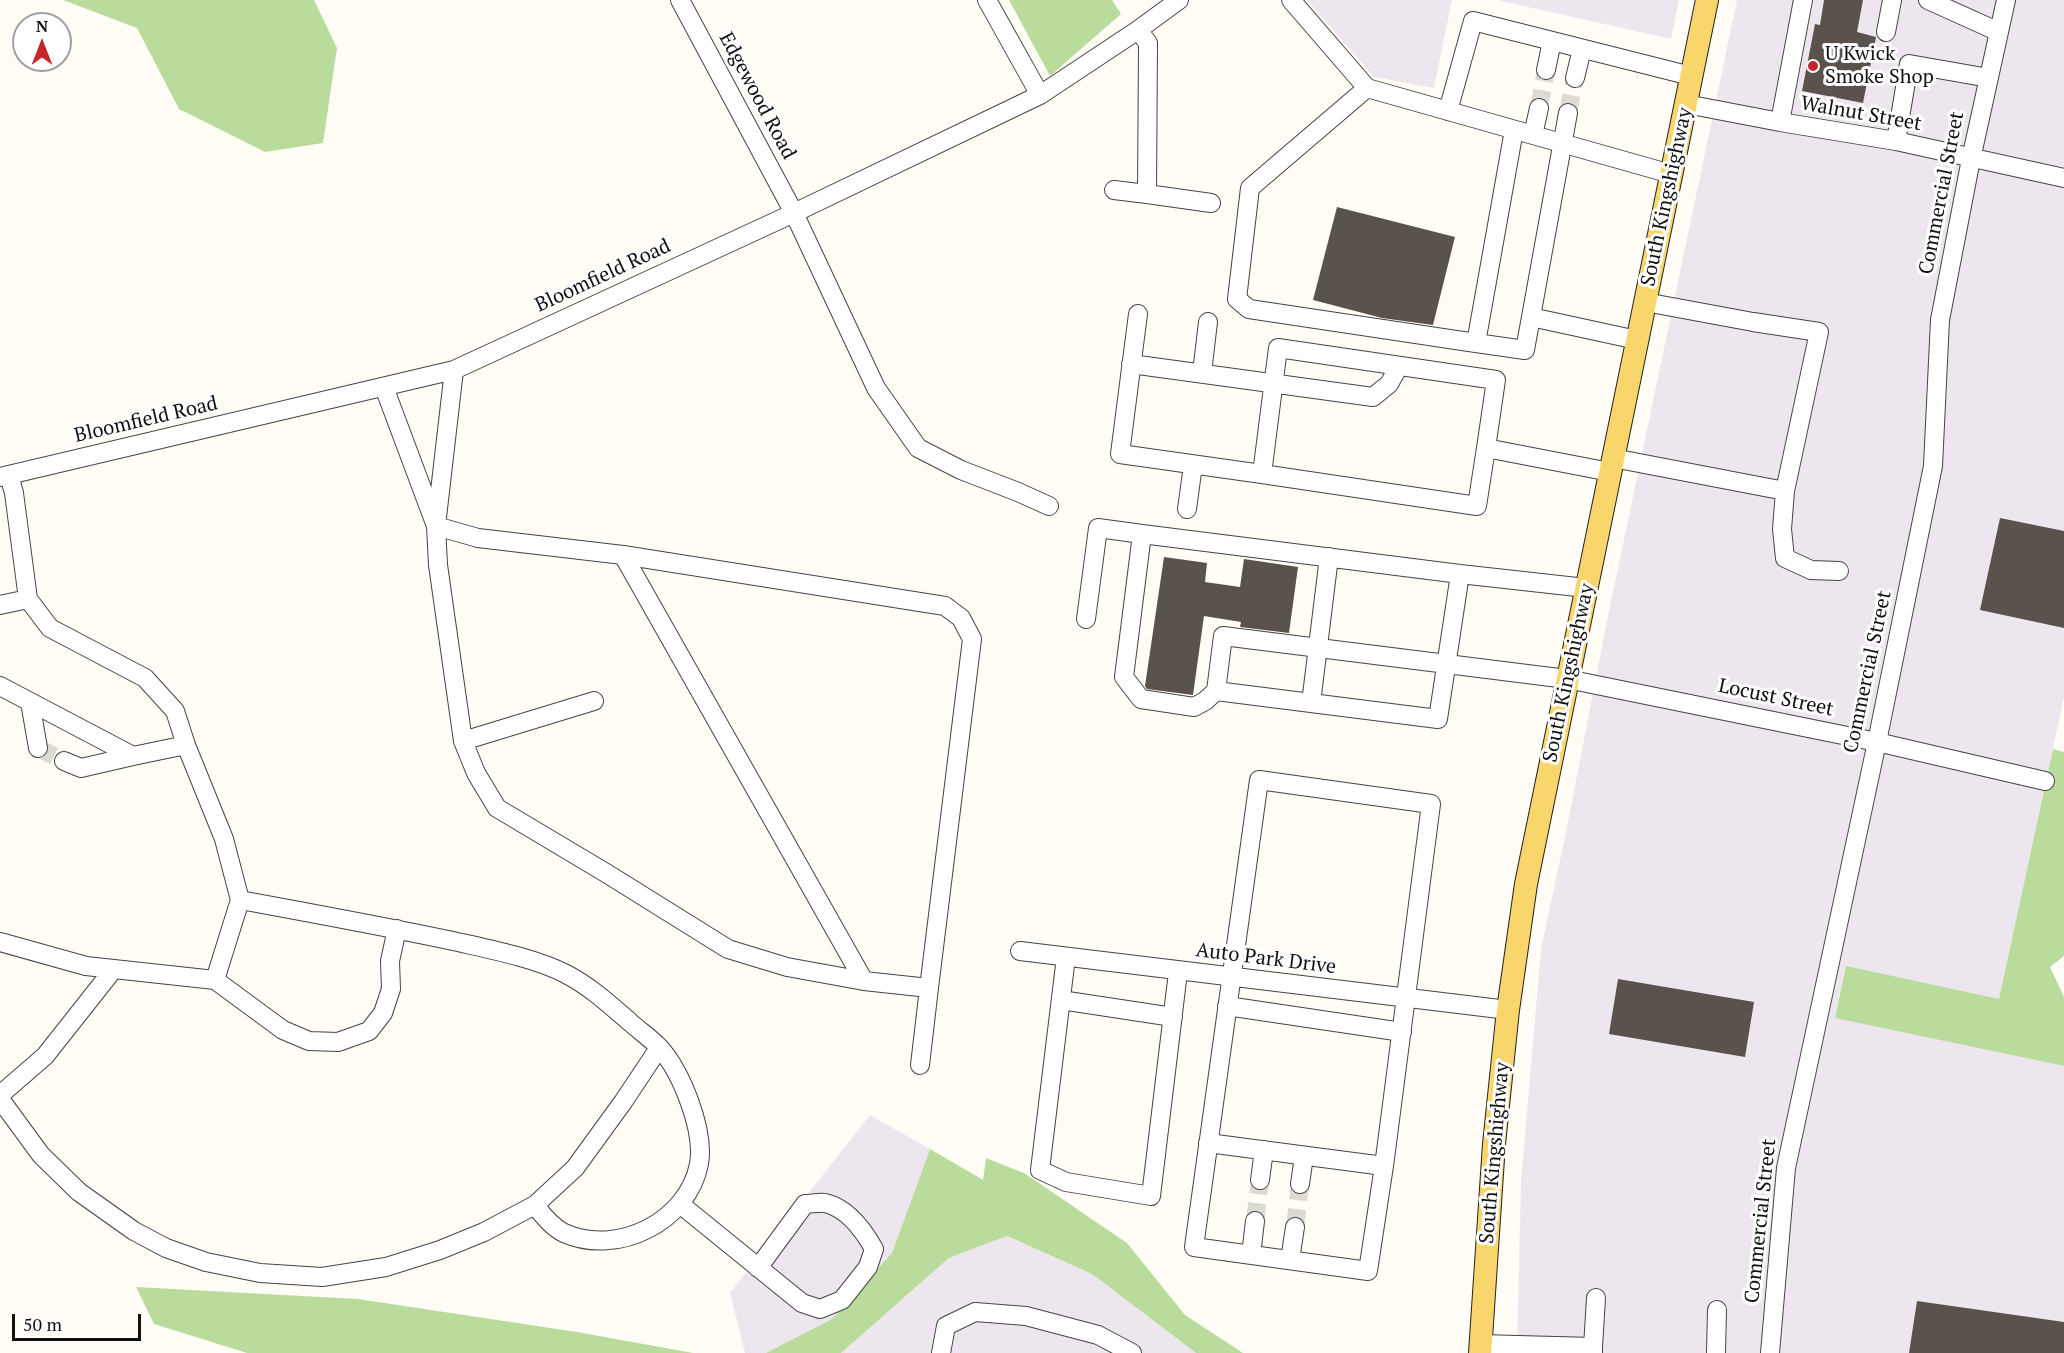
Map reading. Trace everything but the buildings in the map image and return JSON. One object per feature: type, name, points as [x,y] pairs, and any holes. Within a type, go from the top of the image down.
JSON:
[{"type":"main road","name":"South Kingshighway","points":[[1480,1348],[1494,1144],[1508,1010],[1526,884],[1707,0]]},
{"type":"street","name":"Edgewood Road","points":[[680,0],[794,213],[876,388],[918,448],[961,470],[1049,506]]},
{"type":"street","points":[[987,0],[1040,95]]},
{"type":"street","name":"Bloomfield Road","points":[[4,476],[454,370],[794,213],[1040,95],[1179,0]]},
{"type":"street","points":[[1291,0],[1367,88],[1671,174]]},
{"type":"street","points":[[1780,122],[1803,0]]},
{"type":"street","points":[[1886,32],[1892,0]]},
{"type":"street","points":[[1928,0],[1999,32]]},
{"type":"street","name":"Commercial Street","points":[[1770,1353],[1786,1168],[1933,466],[1940,320],[1971,159],[2006,0]]},
{"type":"street","points":[[1448,111],[1473,21],[1691,76]]},
{"type":"street","points":[[1138,30],[1148,44],[1147,194]]},
{"type":"street","points":[[1546,70],[1552,41]]},
{"type":"street","points":[[1575,78],[1581,49]]},
{"type":"street","points":[[1896,141],[1909,64],[1989,78]]},
{"type":"street","points":[[1367,88],[1250,188],[1237,299],[1249,309],[1525,350],[1568,113]]},
{"type":"street","name":"Walnut Street","points":[[1686,104],[1896,141],[2064,178]]},
{"type":"street","points":[[1533,135],[1539,108]]},
{"type":"street","points":[[1476,343],[1514,130]]},
{"type":"street","points":[[1114,190],[1211,203]]},
{"type":"street","points":[[1645,302],[1819,332],[1785,491],[1782,529],[1785,558],[1811,570],[1839,571]]},
{"type":"street","points":[[1138,314],[1120,454],[1477,506],[1497,380],[1278,348],[1262,474]]},
{"type":"street","points":[[1531,317],[1637,339]]},
{"type":"street","points":[[1202,373],[1208,322]]},
{"type":"street","points":[[1131,364],[1373,397],[1389,384],[1399,366]]},
{"type":"street","points":[[454,370],[436,526],[438,566],[464,741],[476,773],[497,808],[728,949],[787,967],[864,981],[929,988]]},
{"type":"street","points":[[384,387],[436,526]]},
{"type":"street","points":[[1486,448],[1785,491]]},
{"type":"street","points":[[1187,509],[1193,465]]},
{"type":"street","points":[[4,476],[14,493],[28,599],[50,628],[145,678],[175,711],[186,745],[224,839],[240,900],[215,980]]},
{"type":"street","points":[[436,526],[478,538],[623,555],[945,606],[961,618],[972,639],[920,1065]]},
{"type":"street","points":[[1086,619],[1098,528],[1586,588]]},
{"type":"street","points":[[1142,534],[1124,677],[1141,699],[1194,707],[1205,702],[1216,691],[1438,719],[1461,574]]},
{"type":"street","points":[[623,555],[864,981]]},
{"type":"street","points":[[1311,703],[1329,557]]},
{"type":"street","points":[[0,604],[28,599]]},
{"type":"street","name":"Locust Street","points":[[1216,691],[1223,636],[1567,679],[1877,742],[2045,781]]},
{"type":"street","points":[[0,686],[133,756]]},
{"type":"street","points":[[464,741],[594,701]]},
{"type":"street","points":[[30,702],[38,748]]},
{"type":"street","points":[[64,761],[81,768],[186,745]]},
{"type":"street","points":[[1259,780],[1431,804],[1407,998],[1368,1271],[1194,1247],[1259,780]]},
{"type":"street","points":[[240,900],[397,929],[491,950],[564,973],[594,990],[659,1047],[683,1084],[699,1134],[699,1163],[692,1184],[680,1204],[657,1225],[621,1239],[595,1240],[565,1233],[548,1221],[535,1205]]},
{"type":"street","points":[[0,942],[86,966],[215,980],[283,1030],[309,1041],[338,1042],[369,1031],[383,1013],[391,989],[390,960],[397,929]]},
{"type":"street","name":"Auto Park Drive","points":[[1020,951],[1178,972],[1508,1010]]},
{"type":"street","points":[[1066,957],[1040,1170],[1066,1182],[1151,1196],[1178,972]]},
{"type":"street","points":[[113,970],[45,1056],[0,1097],[41,1155],[80,1192],[134,1231],[166,1248],[206,1262],[260,1273],[322,1277],[386,1267],[440,1250],[484,1232],[535,1205],[575,1168],[659,1047]]},
{"type":"street","points":[[1060,1000],[1173,1017]]},
{"type":"street","points":[[1227,1006],[1402,1032]]},
{"type":"street","points":[[1208,1143],[1384,1166]]},
{"type":"street","points":[[1260,1180],[1264,1150]]},
{"type":"street","points":[[1300,1184],[1304,1156]]},
{"type":"street","points":[[680,1204],[758,1268],[802,1303],[820,1308],[842,1300],[868,1267],[874,1249],[863,1230],[836,1207],[823,1202],[805,1204],[758,1268]]},
{"type":"street","points":[[1251,1255],[1255,1221]]},
{"type":"street","points":[[1290,1260],[1295,1227]]},
{"type":"street","points":[[1480,1348],[1593,1350],[1596,1298]]},
{"type":"street","points":[[1716,1353],[1717,1310]]},
{"type":"street","points":[[941,1353],[946,1326],[975,1312],[1026,1316],[1098,1335],[1132,1353]]},
{"type":"shaded area","points":[[1307,0],[1452,0],[1434,88],[1374,77]]},
{"type":"shaded area","points":[[1497,0],[1679,0],[1671,39]]},
{"type":"shaded area","points":[[1737,0],[2064,0],[2064,697],[1999,1000],[1846,967],[1835,1017],[2064,1066],[2064,1353],[1517,1353],[1521,1181],[1541,949]]},
{"type":"shaded area","points":[[870,1115],[930,1149],[892,1253],[832,1319],[766,1353],[745,1353],[730,1293]]},
{"type":"shaded area","points":[[1007,1236],[1092,1274],[1196,1353],[841,1353],[949,1258]]},
{"type":"green space","points":[[63,0],[314,0],[337,48],[323,143],[265,152],[179,109],[137,28]]},
{"type":"green space","points":[[1009,0],[1112,0],[1121,14],[1050,76]]},
{"type":"green space","points":[[2053,749],[2064,752],[2064,956],[2050,967],[2064,997],[2064,1066],[1835,1018],[1846,966],[1999,999]]},
{"type":"green space","points":[[930,1149],[983,1180],[986,1158],[1024,1173],[1127,1243],[1185,1315],[1243,1353],[1196,1353],[1092,1274],[1007,1236],[949,1258],[841,1353],[766,1353],[832,1319],[892,1253]]},
{"type":"green space","points":[[136,1287],[358,1299],[577,1332],[693,1353],[247,1353],[154,1324]]},
{"type":"tunnel","points":[[1539,108],[1546,70]]},
{"type":"tunnel","points":[[1568,113],[1575,78]]},
{"type":"tunnel","points":[[38,748],[64,761]]},
{"type":"tunnel","points":[[1255,1221],[1260,1180]]},
{"type":"tunnel","points":[[1295,1227],[1300,1184]]},
{"type":"place","name":"U Kwick Smoke Shop","points":[[1813,66]]}]
